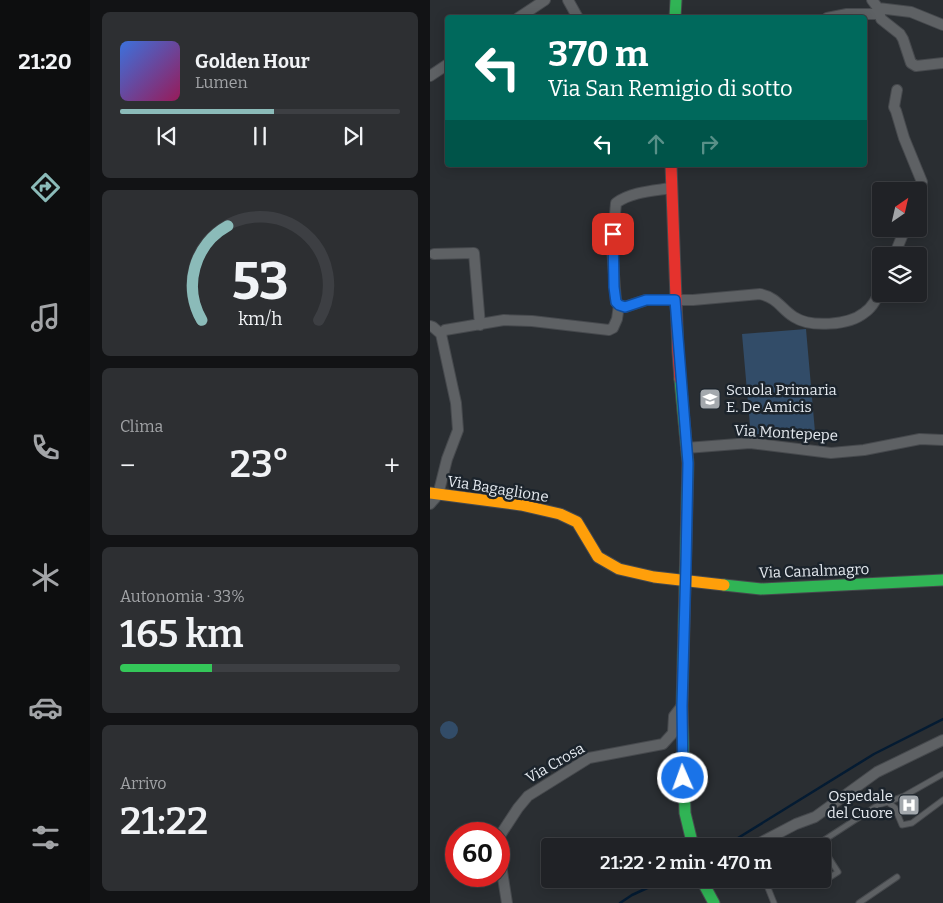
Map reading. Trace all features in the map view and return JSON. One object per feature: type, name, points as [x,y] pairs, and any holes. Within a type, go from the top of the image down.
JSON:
[{"type":"main road","points":[[674,15],[676,0]]},
{"type":"main road","points":[[672,167],[675,300],[688,463],[682,706],[685,813],[691,838]]},
{"type":"main road","name":"Via Bagaglione","points":[[433,497],[521,505],[560,514],[577,522],[598,558],[618,570],[686,581]]},
{"type":"main road","name":"Via Canalmagro","points":[[686,581],[761,590],[943,580]]},
{"type":"main road","points":[[706,888],[714,903]]},
{"type":"street","points":[[522,15],[545,0]]},
{"type":"street","points":[[568,0],[576,15]]},
{"type":"street","points":[[842,15],[876,7],[911,12],[943,25]]},
{"type":"street","points":[[876,7],[881,19],[900,34],[911,63],[916,66],[943,63]]},
{"type":"street","points":[[430,76],[445,66]]},
{"type":"street","points":[[897,90],[894,107],[922,182]]},
{"type":"street","points":[[671,188],[642,192],[628,196],[616,203],[612,247],[616,302],[619,305],[625,307],[646,300],[675,300],[760,294],[774,299],[800,321],[833,324],[862,315],[875,302]]},
{"type":"street","points":[[434,254],[474,253],[480,325]]},
{"type":"street","points":[[441,334],[445,330],[504,320],[532,321],[609,330],[613,328],[617,319],[619,305]]},
{"type":"street","points":[[430,326],[441,334],[456,403],[458,430],[433,497]]},
{"type":"street","name":"Via Montepepe","points":[[686,448],[750,443],[831,453],[864,450],[920,439],[943,440]]},
{"type":"street","name":"Via Crosa","points":[[509,822],[528,796],[589,758],[663,744],[673,733],[674,716],[682,706]]},
{"type":"street","points":[[769,838],[796,824],[815,817],[877,772],[943,740]]},
{"type":"street","points":[[504,887],[507,903]]},
{"type":"lane","points":[[831,838],[878,805],[904,796],[943,774]]},
{"type":"lane","points":[[888,802],[895,808],[902,825],[912,823],[943,800]]},
{"type":"lane","points":[[831,862],[838,872],[831,876]]},
{"type":"lane","points":[[859,903],[897,877]]},
{"type":"lane","points":[[768,888],[774,903]]},
{"type":"shaded area","points":[[806,329],[815,432],[751,437],[742,334]]},
{"type":"shaded area","points":[[445,721],[453,721],[458,726],[456,737],[445,739],[440,734],[440,726]]},
{"type":"waterway","points":[[738,838],[874,754],[943,719]]},
{"type":"waterway","points":[[620,903],[647,888]]},
{"type":"traffic: fast","points":[[675,15],[676,0]]},
{"type":"traffic: fast","points":[[680,379],[688,463],[682,706],[685,813],[691,838]]},
{"type":"traffic: fast","points":[[724,585],[761,589],[943,580]]},
{"type":"traffic: fast","points":[[706,888],[714,903]]},
{"type":"traffic: slow","points":[[430,493],[521,505],[560,514],[577,522],[598,557],[619,569],[654,577],[724,585]]},
{"type":"traffic: jam","points":[[671,167],[680,379]]},
{"type":"place","name":"Scuola Primaria E. De Amicis","points":[[710,399]]},
{"type":"place","name":"Ospedale del Cuore","points":[[909,805]]},
{"type":"route","points":[[613,234],[612,247],[616,302],[625,307],[646,300],[675,300],[688,463],[682,706],[683,778]]}]
